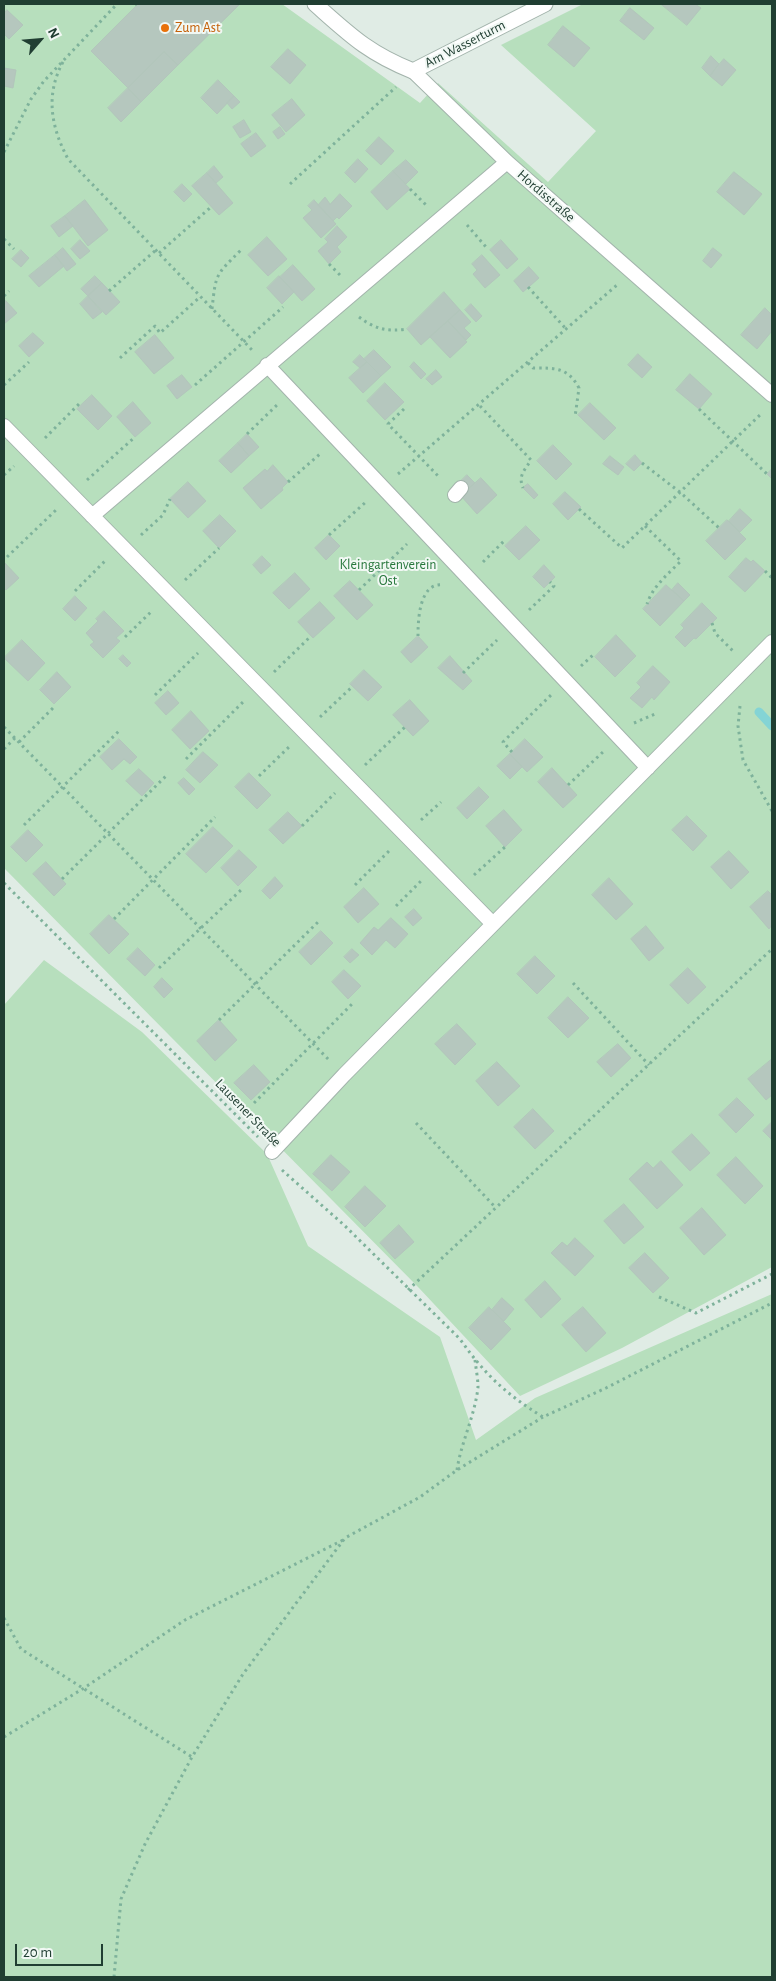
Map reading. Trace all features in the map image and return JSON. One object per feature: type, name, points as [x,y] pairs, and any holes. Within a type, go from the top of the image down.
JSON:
[{"type":"street","name":"Hordisstraße","points":[[315,4],[361,46],[387,61],[413,71]]},
{"type":"street","name":"Am Wasserturm","points":[[413,71],[545,4]]},
{"type":"lane","name":"Hordisstraße","points":[[413,71],[507,162],[772,395]]},
{"type":"lane","points":[[92,516],[507,162]]},
{"type":"lane","points":[[267,365],[648,768]]},
{"type":"lane","points":[[4,426],[493,924]]},
{"type":"lane","points":[[272,1152],[344,1075],[772,642]]},
{"type":"path","points":[[4,152],[31,99],[117,4]]},
{"type":"path","points":[[63,62],[54,86],[52,114],[56,136],[68,159],[267,365]]},
{"type":"path","points":[[290,184],[413,71]]},
{"type":"path","points":[[159,253],[211,207]]},
{"type":"path","points":[[452,209],[486,247]]},
{"type":"path","points":[[4,239],[14,249]]},
{"type":"path","points":[[110,291],[156,250]]},
{"type":"path","points":[[212,309],[218,273],[241,250]]},
{"type":"path","points":[[330,535],[382,487],[480,406],[632,272]]},
{"type":"path","points":[[528,287],[567,330]]},
{"type":"path","points":[[4,296],[8,291]]},
{"type":"path","points":[[120,358],[155,326],[160,333],[200,297]]},
{"type":"path","points":[[343,300],[356,315],[368,324],[385,331],[407,329]]},
{"type":"path","points":[[196,385],[283,307]]},
{"type":"path","points":[[4,385],[29,362]]},
{"type":"path","points":[[528,363],[533,368],[552,368],[570,374],[579,388],[575,417]]},
{"type":"path","points":[[247,434],[292,391]]},
{"type":"path","points":[[480,406],[531,460],[521,474],[520,480],[523,488]]},
{"type":"path","points":[[404,409],[388,424],[419,456]]},
{"type":"path","points":[[698,409],[767,474]]},
{"type":"path","points":[[579,510],[622,548],[766,410]]},
{"type":"path","points":[[288,482],[336,439]]},
{"type":"path","points":[[642,463],[681,493],[719,528]]},
{"type":"path","points":[[75,590],[163,515],[170,499]]},
{"type":"path","points":[[645,526],[681,561],[650,594],[647,604]]},
{"type":"path","points":[[359,590],[423,529]]},
{"type":"path","points":[[418,636],[420,609],[430,589],[439,584],[457,588],[505,540]]},
{"type":"path","points":[[765,571],[772,578]]},
{"type":"path","points":[[463,673],[554,586],[550,582]]},
{"type":"path","points":[[712,623],[715,633],[746,668],[738,726],[743,760],[772,811]]},
{"type":"path","points":[[155,695],[213,639]]},
{"type":"path","points":[[512,752],[502,742],[566,681]]},
{"type":"path","points":[[19,742],[55,706]]},
{"type":"path","points":[[4,727],[344,1075]]},
{"type":"path","points":[[24,825],[120,730]]},
{"type":"path","points":[[4,749],[15,738]]},
{"type":"path","points":[[568,785],[619,738]]},
{"type":"path","points":[[62,879],[168,774]]},
{"type":"path","points":[[114,919],[215,817]]},
{"type":"path","points":[[355,885],[405,835]]},
{"type":"path","points":[[459,890],[505,847]]},
{"type":"path","points":[[396,906],[436,866]]},
{"type":"path","name":"Lausener Straße","points":[[4,883],[272,1152],[282,1170],[344,1226],[460,1339],[475,1360],[511,1397],[543,1417]]},
{"type":"path","points":[[160,968],[242,889]]},
{"type":"path","points":[[218,1020],[318,922]]},
{"type":"path","points":[[408,1290],[772,949]]},
{"type":"path","points":[[573,983],[649,1065]]},
{"type":"path","points":[[254,1103],[352,1004]]},
{"type":"path","points":[[416,1123],[496,1208]]},
{"type":"path","points":[[659,1297],[696,1313],[772,1274]]},
{"type":"path","points":[[4,1737],[84,1688],[185,1620],[345,1538],[420,1496],[457,1470],[543,1417],[606,1388],[772,1304]]},
{"type":"path","points":[[457,1470],[461,1447],[474,1412],[478,1386],[475,1360]]},
{"type":"path","points":[[114,1977],[121,1899],[145,1844],[192,1757],[243,1674],[345,1538]]},
{"type":"path","points":[[4,1618],[20,1649],[192,1757]]},
{"type":"green space","name":"Kleingartenverein Ost","points":[[4,4],[282,4],[420,103],[438,83],[548,182],[596,131],[501,45],[583,4],[772,4],[772,1267],[622,1348],[520,1396],[419,1288],[4,868]]},
{"type":"green space","points":[[44,960],[142,1032],[267,1154],[308,1246],[440,1337],[476,1440],[535,1398],[772,1294],[772,1977],[4,1977],[4,1005]]},
{"type":"building","name":"Zum Ast","points":[[138,4],[240,4],[178,65],[164,52],[128,88],[91,51]]},
{"type":"building","points":[[661,4],[695,4],[701,8],[687,25]]},
{"type":"building","points":[[630,8],[654,28],[644,40],[620,21]]},
{"type":"building","points":[[7,10],[23,25],[9,39],[4,34],[4,14]]},
{"type":"building","points":[[563,26],[590,48],[574,67],[548,45]]},
{"type":"building","points":[[288,49],[306,65],[290,84],[271,67]]},
{"type":"building","points":[[164,52],[178,65],[141,102],[128,88]]},
{"type":"building","points":[[711,56],[719,64],[710,76],[702,68]]},
{"type":"building","points":[[724,59],[736,70],[722,86],[710,76]]},
{"type":"building","points":[[4,68],[16,70],[13,88],[4,86]]},
{"type":"building","points":[[218,80],[234,96],[217,114],[201,98]]},
{"type":"building","points":[[128,88],[141,102],[121,122],[108,108]]},
{"type":"building","points":[[234,96],[240,102],[232,109],[227,103]]},
{"type":"building","points":[[292,99],[305,115],[286,132],[272,115]]},
{"type":"building","points":[[244,120],[251,132],[240,138],[233,127]]},
{"type":"building","points":[[280,127],[285,134],[278,139],[273,132]]},
{"type":"building","points":[[256,133],[266,146],[251,157],[241,144]]},
{"type":"building","points":[[379,137],[394,151],[381,165],[366,151]]},
{"type":"building","points":[[358,159],[368,169],[355,183],[345,173]]},
{"type":"building","points":[[406,160],[418,172],[406,184],[393,171]]},
{"type":"building","points":[[214,166],[223,177],[216,183],[207,173]]},
{"type":"building","points":[[393,171],[410,189],[387,210],[371,192]]},
{"type":"building","points":[[734,172],[762,194],[744,215],[717,192]]},
{"type":"building","points":[[207,173],[233,203],[219,215],[192,186]]},
{"type":"building","points":[[182,184],[192,194],[184,202],[174,192]]},
{"type":"building","points":[[340,194],[352,206],[339,219],[337,217],[333,221],[318,205],[325,197],[330,204]]},
{"type":"building","points":[[85,200],[108,230],[88,246],[65,216]]},
{"type":"building","points":[[314,200],[336,224],[321,238],[303,218],[312,210],[308,206]]},
{"type":"building","points":[[65,216],[73,226],[59,237],[51,226]]},
{"type":"building","points":[[337,226],[347,237],[337,247],[341,252],[329,264],[318,251],[328,242],[325,239]]},
{"type":"building","points":[[267,237],[287,259],[268,276],[248,255]]},
{"type":"building","points":[[80,240],[90,251],[80,259],[71,249]]},
{"type":"building","points":[[501,240],[518,259],[507,269],[490,250]]},
{"type":"building","points":[[63,248],[76,264],[67,271],[55,255]]},
{"type":"building","points":[[713,248],[722,255],[711,268],[703,261]]},
{"type":"building","points":[[21,250],[29,258],[21,267],[12,259]]},
{"type":"building","points":[[55,255],[64,266],[39,287],[29,276]]},
{"type":"building","points":[[482,255],[500,275],[485,288],[473,274],[477,270],[472,264]]},
{"type":"building","points":[[293,265],[315,289],[302,301],[280,277]]},
{"type":"building","points":[[529,267],[539,278],[523,292],[514,281]]},
{"type":"building","points":[[95,276],[102,283],[88,296],[81,289]]},
{"type":"building","points":[[279,276],[294,292],[282,304],[267,288]]},
{"type":"building","points":[[102,283],[120,302],[106,315],[88,296]]},
{"type":"building","points":[[444,292],[460,310],[421,345],[407,329]]},
{"type":"building","points":[[88,296],[102,312],[93,319],[80,304]]},
{"type":"building","points":[[6,301],[17,313],[4,324],[4,302]]},
{"type":"building","points":[[471,304],[482,316],[476,322],[465,310]]},
{"type":"building","points":[[765,308],[772,315],[772,331],[757,349],[741,335]]},
{"type":"building","points":[[460,310],[471,322],[464,328],[471,335],[466,340],[448,321]]},
{"type":"building","points":[[448,321],[467,342],[450,358],[430,337]]},
{"type":"building","points":[[33,333],[44,343],[29,357],[19,346]]},
{"type":"building","points":[[155,335],[174,358],[154,374],[135,352]]},
{"type":"building","points":[[374,350],[391,367],[381,376],[364,359]]},
{"type":"building","points":[[638,354],[652,367],[642,378],[628,365]]},
{"type":"building","points":[[360,355],[367,362],[360,368],[353,362]]},
{"type":"building","points":[[367,362],[381,376],[363,393],[349,378]]},
{"type":"building","points":[[414,362],[426,374],[421,379],[410,367]]},
{"type":"building","points":[[436,370],[442,377],[432,385],[426,379]]},
{"type":"building","points":[[690,374],[712,394],[699,409],[676,390]]},
{"type":"building","points":[[182,375],[192,387],[177,399],[167,386]]},
{"type":"building","points":[[385,383],[404,402],[385,420],[367,401]]},
{"type":"building","points":[[92,395],[112,416],[98,430],[77,409]]},
{"type":"building","points":[[133,402],[151,423],[135,437],[117,417]]},
{"type":"building","points":[[590,403],[616,428],[604,440],[578,415]]},
{"type":"building","points":[[247,434],[259,447],[249,456],[238,443]]},
{"type":"building","points":[[238,443],[249,456],[231,473],[219,461]]},
{"type":"building","points":[[553,445],[572,464],[556,480],[537,461]]},
{"type":"building","points":[[635,455],[642,463],[634,471],[626,464]]},
{"type":"building","points":[[610,456],[624,467],[618,475],[603,464]]},
{"type":"building","points":[[273,465],[288,482],[282,488],[283,490],[261,509],[243,488],[265,469],[267,471]]},
{"type":"building","points":[[772,469],[772,479],[767,474]]},
{"type":"building","points":[[467,475],[475,483],[465,492],[458,484]]},
{"type":"building","points":[[481,478],[497,495],[477,514],[461,496]]},
{"type":"building","points":[[188,482],[206,501],[188,518],[170,499]]},
{"type":"building","points":[[528,484],[538,495],[534,499],[523,488]]},
{"type":"building","points":[[565,492],[581,507],[568,520],[553,504]]},
{"type":"building","points":[[740,509],[752,520],[740,532],[729,521]]},
{"type":"building","points":[[220,515],[236,531],[219,548],[203,531]]},
{"type":"building","points":[[727,520],[746,539],[725,560],[706,541]]},
{"type":"building","points":[[526,526],[540,540],[519,560],[505,546]]},
{"type":"building","points":[[329,535],[340,546],[326,560],[315,548]]},
{"type":"building","points":[[262,556],[271,565],[261,574],[253,565]]},
{"type":"building","points":[[746,558],[751,562],[753,560],[765,571],[745,592],[729,577]]},
{"type":"building","points":[[4,562],[19,578],[6,590],[4,588]]},
{"type":"building","points":[[544,565],[555,577],[544,588],[533,577]]},
{"type":"building","points":[[295,573],[310,589],[289,609],[273,593]]},
{"type":"building","points":[[350,581],[373,605],[357,620],[334,596]]},
{"type":"building","points":[[678,583],[690,595],[684,601],[672,590]]},
{"type":"building","points":[[666,585],[684,601],[660,626],[643,609]]},
{"type":"building","points":[[75,596],[87,608],[75,621],[63,609]]},
{"type":"building","points":[[320,602],[335,618],[313,638],[298,622]]},
{"type":"building","points":[[702,603],[717,618],[685,647],[675,637],[684,628],[681,625]]},
{"type":"building","points":[[104,611],[124,631],[116,638],[120,641],[103,658],[90,645],[94,642],[86,633],[98,621],[96,619]]},
{"type":"building","points":[[616,635],[636,656],[615,677],[595,657]]},
{"type":"building","points":[[418,636],[428,647],[411,663],[401,652]]},
{"type":"building","points":[[22,640],[45,663],[28,681],[4,658]]},
{"type":"building","points":[[123,655],[131,663],[127,667],[119,659]]},
{"type":"building","points":[[450,656],[472,681],[463,690],[438,668]]},
{"type":"building","points":[[653,666],[670,682],[654,700],[652,697],[642,708],[630,698],[641,687],[637,683]]},
{"type":"building","points":[[364,670],[382,687],[368,701],[350,684]]},
{"type":"building","points":[[57,672],[71,687],[54,704],[40,690]]},
{"type":"building","points":[[168,691],[179,703],[166,715],[155,703]]},
{"type":"building","points":[[410,700],[429,721],[413,736],[393,715]]},
{"type":"building","points":[[191,711],[209,731],[190,749],[172,730]]},
{"type":"building","points":[[119,739],[137,757],[130,764],[124,759],[112,770],[100,757]]},
{"type":"building","points":[[525,739],[543,757],[527,772],[510,754]]},
{"type":"building","points":[[203,752],[218,765],[200,783],[186,770]]},
{"type":"building","points":[[510,754],[522,767],[510,779],[497,766]]},
{"type":"building","points":[[552,768],[577,795],[563,808],[538,782]]},
{"type":"building","points":[[139,769],[154,783],[142,796],[126,781]]},
{"type":"building","points":[[249,773],[271,795],[257,809],[235,787]]},
{"type":"building","points":[[184,778],[195,789],[189,795],[178,783]]},
{"type":"building","points":[[479,787],[489,797],[467,819],[457,808]]},
{"type":"building","points":[[504,810],[522,830],[505,847],[486,826]]},
{"type":"building","points":[[288,812],[302,826],[283,844],[269,830]]},
{"type":"building","points":[[687,816],[707,836],[693,851],[672,830]]},
{"type":"building","points":[[213,827],[233,846],[206,873],[186,854]]},
{"type":"building","points":[[28,830],[43,845],[26,862],[11,847]]},
{"type":"building","points":[[239,850],[257,867],[238,886],[221,868]]},
{"type":"building","points":[[729,851],[749,872],[731,889],[711,867]]},
{"type":"building","points":[[46,862],[66,884],[54,896],[33,874]]},
{"type":"building","points":[[275,877],[283,886],[270,899],[262,891]]},
{"type":"building","points":[[609,878],[633,904],[616,920],[592,895]]},
{"type":"building","points":[[364,888],[379,904],[358,923],[344,907]]},
{"type":"building","points":[[768,891],[772,895],[772,925],[769,929],[750,907]]},
{"type":"building","points":[[414,909],[422,918],[413,926],[405,917]]},
{"type":"building","points":[[109,915],[129,934],[109,954],[90,934]]},
{"type":"building","points":[[391,918],[408,934],[395,948],[386,940],[372,955],[360,943],[374,927],[378,930]]},
{"type":"building","points":[[646,926],[664,948],[649,961],[631,939]]},
{"type":"building","points":[[321,931],[333,943],[311,965],[299,952]]},
{"type":"building","points":[[138,948],[155,965],[145,976],[127,959]]},
{"type":"building","points":[[352,949],[359,955],[350,963],[344,957]]},
{"type":"building","points":[[535,956],[555,976],[537,994],[517,974]]},
{"type":"building","points":[[688,968],[706,987],[688,1004],[670,985]]},
{"type":"building","points":[[344,970],[361,986],[348,999],[332,982]]},
{"type":"building","points":[[162,978],[173,989],[164,998],[154,987]]},
{"type":"building","points":[[568,997],[589,1018],[568,1038],[548,1018]]},
{"type":"building","points":[[219,1020],[237,1040],[215,1061],[197,1041]]},
{"type":"building","points":[[457,1024],[476,1044],[455,1065],[435,1044]]},
{"type":"building","points":[[618,1044],[631,1058],[611,1077],[597,1062]]},
{"type":"building","points":[[772,1059],[772,1095],[766,1100],[748,1079]]},
{"type":"building","points":[[497,1062],[520,1086],[498,1106],[476,1081]]},
{"type":"building","points":[[254,1065],[270,1082],[251,1100],[234,1083]]},
{"type":"building","points":[[737,1098],[754,1115],[736,1133],[719,1115]]},
{"type":"building","points":[[533,1109],[554,1131],[535,1149],[514,1127]]},
{"type":"building","points":[[772,1122],[772,1140],[763,1131]]},
{"type":"building","points":[[692,1134],[710,1153],[690,1171],[672,1152]]},
{"type":"building","points":[[331,1155],[350,1172],[332,1191],[313,1174]]},
{"type":"building","points":[[736,1157],[763,1186],[745,1204],[717,1175]]},
{"type":"building","points":[[661,1161],[683,1185],[657,1209],[629,1179],[647,1162],[653,1168]]},
{"type":"building","points":[[365,1186],[386,1206],[365,1227],[345,1207]]},
{"type":"building","points":[[624,1204],[644,1227],[624,1244],[604,1221]]},
{"type":"building","points":[[702,1208],[726,1235],[704,1255],[680,1228]]},
{"type":"building","points":[[399,1225],[414,1242],[395,1259],[380,1243]]},
{"type":"building","points":[[575,1238],[594,1256],[575,1276],[551,1253],[562,1242],[567,1246]]},
{"type":"building","points":[[645,1253],[669,1278],[653,1293],[629,1268]]},
{"type":"building","points":[[545,1281],[561,1299],[541,1318],[525,1300]]},
{"type":"building","points":[[502,1298],[514,1309],[504,1321],[492,1310]]},
{"type":"building","points":[[489,1307],[511,1329],[491,1350],[469,1328]]},
{"type":"building","points":[[583,1307],[606,1333],[586,1352],[562,1325]]},
{"type":"waterway","points":[[759,712],[772,726]]},
{"type":"place","name":"Zum Ast","points":[[165,28]]}]
